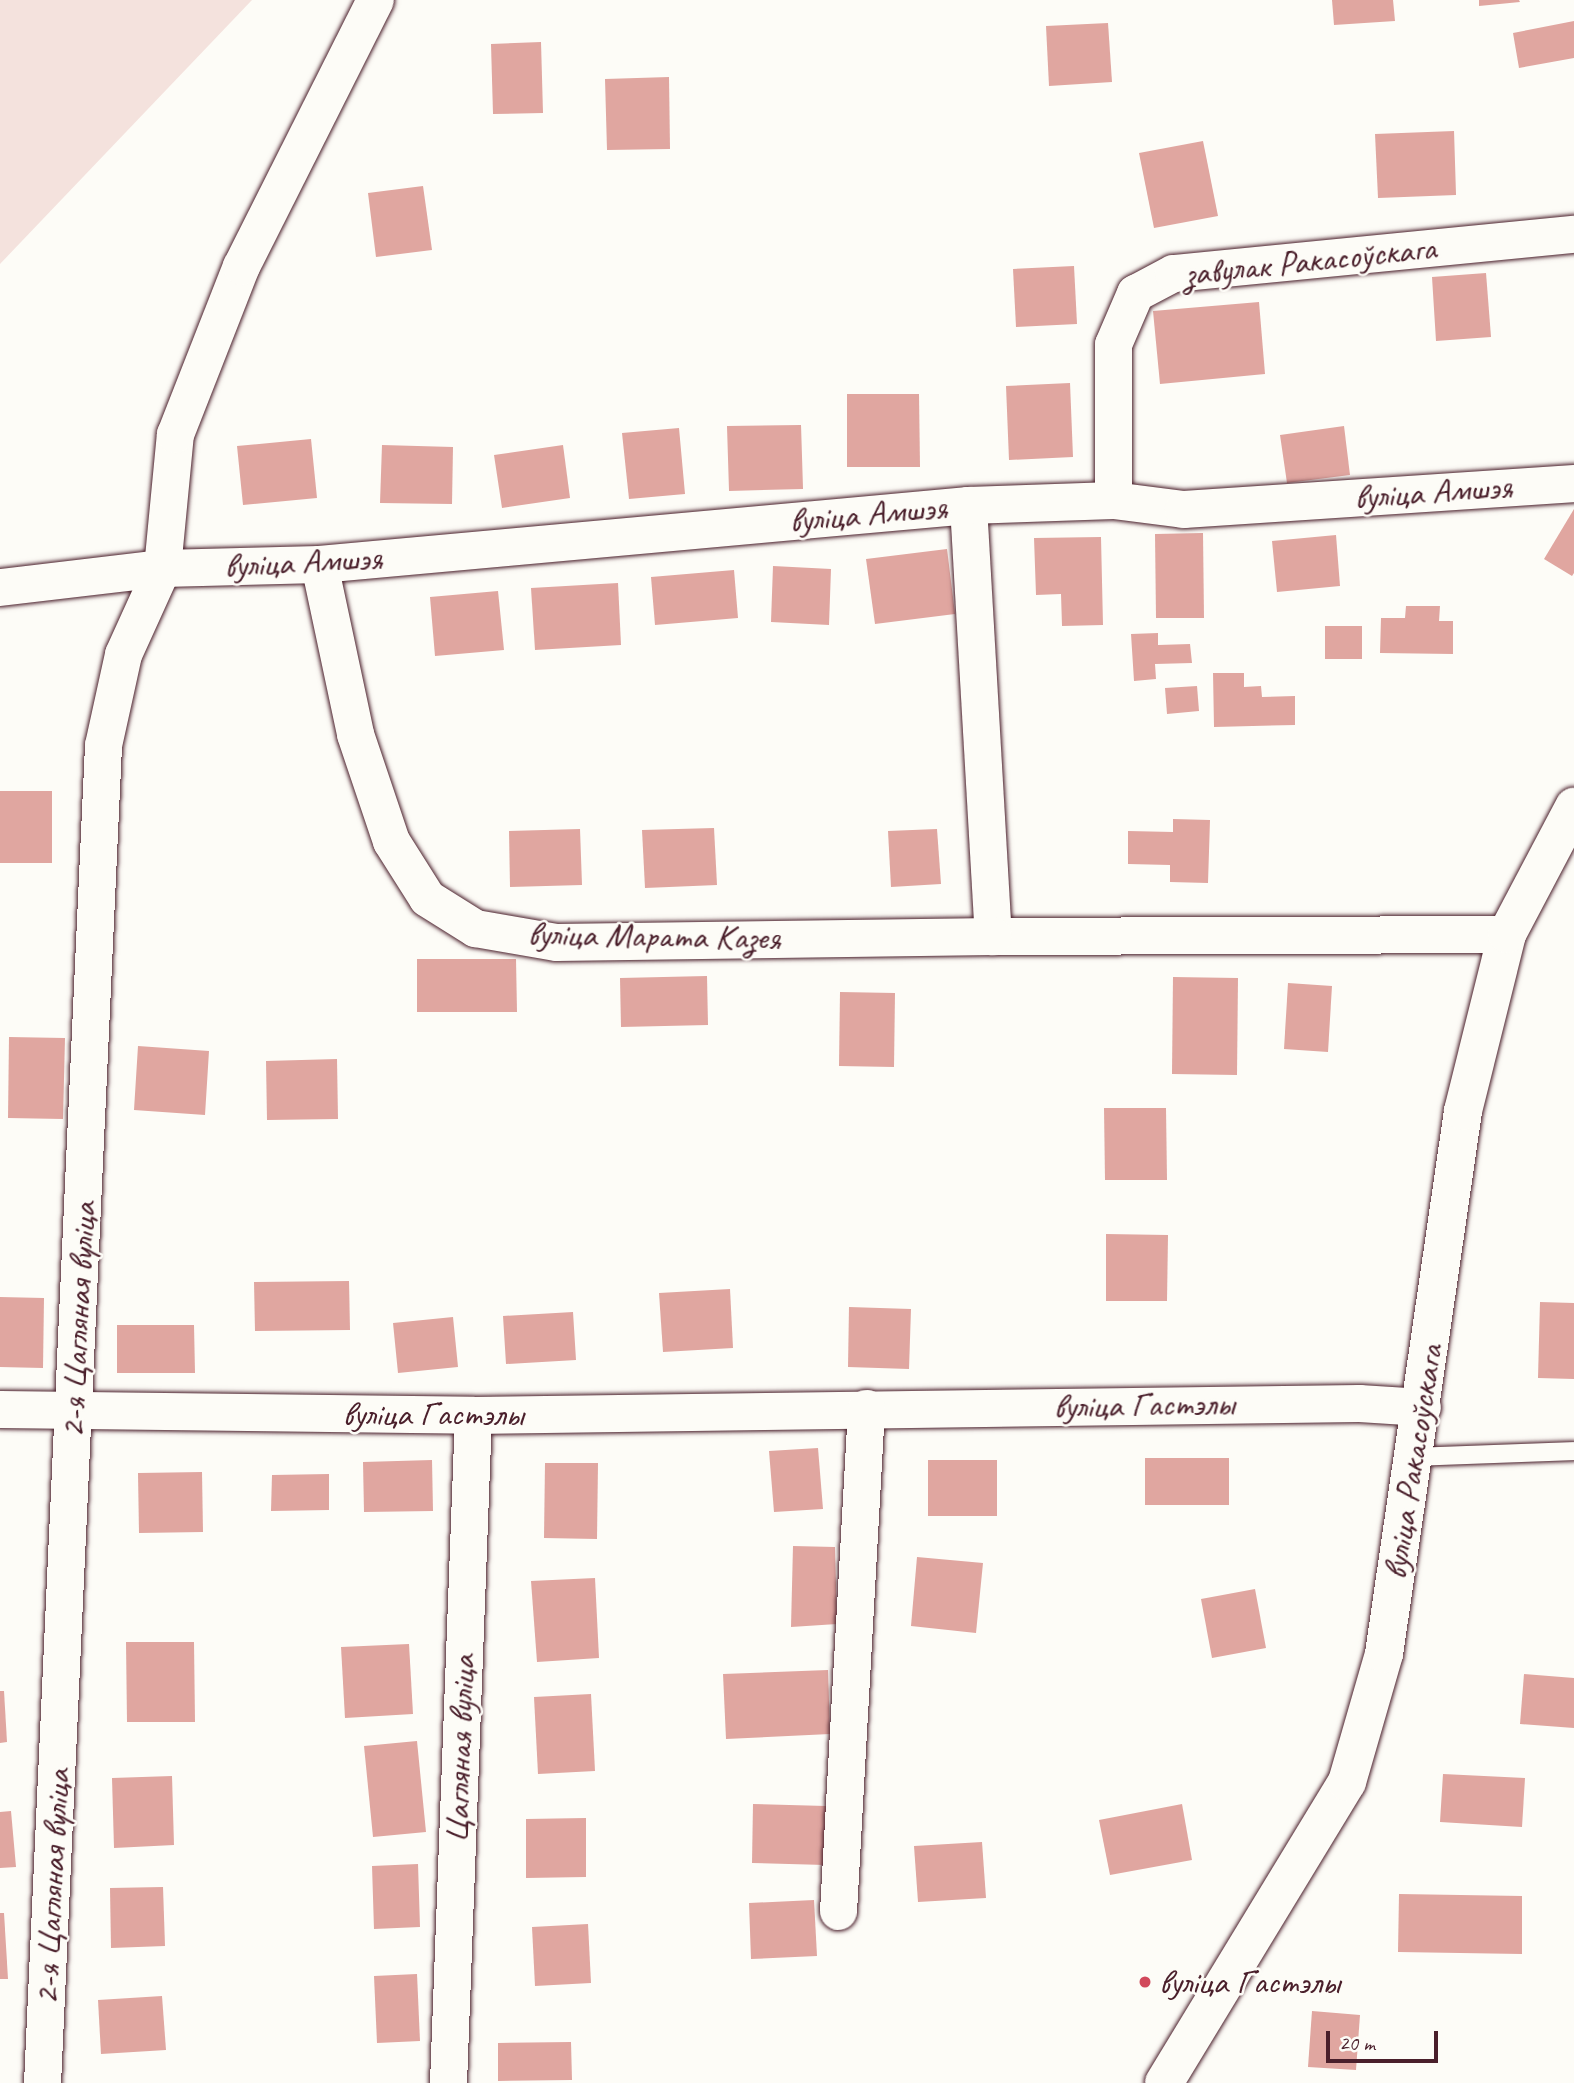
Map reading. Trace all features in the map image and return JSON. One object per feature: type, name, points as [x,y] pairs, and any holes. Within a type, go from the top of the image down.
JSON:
[{"type":"street","name":"2-я Цагляная вуліца","points":[[42,2083],[103,745],[123,654],[162,568],[175,434],[241,266],[363,16],[375,0]]},
{"type":"street","name":"завулак Ракасоўскага","points":[[1113,500],[1112,344],[1135,293],[1173,272],[1574,234]]},
{"type":"street","name":"вуліца Амшэя","points":[[0,587],[162,568],[319,564],[968,505],[1113,500],[1183,509],[1574,483]]},
{"type":"street","points":[[968,505],[993,936]]},
{"type":"street","name":"вуліца Марата Казея","points":[[319,564],[355,734],[391,841],[427,898],[475,928],[556,942],[993,936],[1507,934]]},
{"type":"street","name":"вуліца Ракасоўскага","points":[[1164,2083],[1347,1782],[1384,1654],[1463,1111],[1507,934],[1574,807]]},
{"type":"street","name":"вуліца Гастэлы","points":[[0,1409],[473,1415],[1359,1403],[1422,1407]]},
{"type":"street","points":[[838,1911],[866,1408]]},
{"type":"street","name":"Цагляная вуліца","points":[[448,2083],[473,1415]]},
{"type":"lane","points":[[1414,1457],[1574,1451]]},
{"type":"shaded area","points":[[0,0],[252,0],[0,264]]},
{"type":"building","points":[[1332,0],[1393,0],[1395,21],[1334,25]]},
{"type":"building","points":[[1479,0],[1519,0],[1520,2],[1479,6]]},
{"type":"building","points":[[1574,21],[1574,58],[1519,68],[1513,33]]},
{"type":"building","points":[[1108,23],[1112,82],[1049,86],[1046,26]]},
{"type":"building","points":[[541,42],[543,113],[493,114],[491,44]]},
{"type":"building","points":[[669,77],[670,149],[607,150],[605,79]]},
{"type":"building","points":[[1454,131],[1456,195],[1378,198],[1375,134]]},
{"type":"building","points":[[1203,141],[1218,216],[1154,228],[1139,153]]},
{"type":"building","points":[[423,186],[432,250],[376,257],[368,193]]},
{"type":"building","points":[[1074,266],[1077,324],[1016,327],[1013,269]]},
{"type":"building","points":[[1486,273],[1491,337],[1436,341],[1432,277]]},
{"type":"building","points":[[1259,302],[1265,374],[1160,384],[1153,311]]},
{"type":"building","points":[[1070,383],[1073,457],[1009,460],[1006,386]]},
{"type":"building","points":[[847,394],[919,394],[920,467],[847,467]]},
{"type":"building","points":[[801,425],[803,489],[729,491],[727,426]]},
{"type":"building","points":[[1344,426],[1350,475],[1287,483],[1280,435]]},
{"type":"building","points":[[679,428],[685,494],[629,499],[622,433]]},
{"type":"building","points":[[311,439],[317,498],[243,505],[237,446]]},
{"type":"building","points":[[382,445],[453,447],[452,504],[380,503]]},
{"type":"building","points":[[563,445],[570,498],[502,508],[494,455]]},
{"type":"building","points":[[1574,509],[1574,573],[1572,576],[1544,559]]},
{"type":"building","points":[[1203,533],[1204,618],[1156,618],[1155,534]]},
{"type":"building","points":[[1336,535],[1340,586],[1277,592],[1272,541]]},
{"type":"building","points":[[1101,537],[1103,625],[1062,626],[1061,594],[1036,595],[1034,538]]},
{"type":"building","points":[[947,549],[955,614],[875,624],[866,559]]},
{"type":"building","points":[[773,566],[831,569],[829,625],[771,622]]},
{"type":"building","points":[[734,570],[738,618],[655,625],[651,577]]},
{"type":"building","points":[[618,583],[621,645],[535,650],[531,588]]},
{"type":"building","points":[[498,591],[504,650],[435,656],[430,597]]},
{"type":"building","points":[[1406,606],[1440,606],[1439,621],[1453,621],[1453,654],[1380,653],[1381,618],[1405,618]]},
{"type":"building","points":[[1325,626],[1362,626],[1362,659],[1325,659]]},
{"type":"building","points":[[1158,633],[1158,645],[1190,644],[1192,663],[1155,664],[1156,679],[1134,681],[1131,634]]},
{"type":"building","points":[[1213,673],[1244,673],[1244,687],[1261,686],[1262,697],[1295,696],[1295,725],[1214,727]]},
{"type":"building","points":[[1197,686],[1199,711],[1167,714],[1165,688]]},
{"type":"building","points":[[0,791],[52,791],[52,863],[0,863]]},
{"type":"building","points":[[1173,819],[1210,820],[1208,883],[1170,882],[1170,865],[1128,864],[1128,831],[1173,832]]},
{"type":"building","points":[[714,828],[717,885],[645,888],[642,830]]},
{"type":"building","points":[[580,829],[582,885],[510,887],[509,831]]},
{"type":"building","points":[[937,829],[941,884],[891,887],[888,831]]},
{"type":"building","points":[[417,959],[516,959],[517,1012],[417,1012]]},
{"type":"building","points":[[707,976],[708,1025],[621,1027],[620,978]]},
{"type":"building","points":[[1173,977],[1238,978],[1237,1075],[1172,1074]]},
{"type":"building","points":[[1288,983],[1332,986],[1328,1052],[1284,1049]]},
{"type":"building","points":[[840,992],[895,993],[894,1067],[839,1066]]},
{"type":"building","points":[[9,1037],[65,1038],[63,1119],[8,1118]]},
{"type":"building","points":[[138,1046],[209,1051],[205,1115],[134,1110]]},
{"type":"building","points":[[337,1059],[338,1119],[267,1120],[266,1061]]},
{"type":"building","points":[[1104,1108],[1166,1108],[1167,1180],[1105,1180]]},
{"type":"building","points":[[1106,1234],[1168,1235],[1167,1301],[1106,1301]]},
{"type":"building","points":[[349,1281],[350,1330],[255,1331],[254,1282]]},
{"type":"building","points":[[730,1289],[733,1348],[663,1352],[659,1293]]},
{"type":"building","points":[[0,1297],[44,1298],[43,1368],[0,1367]]},
{"type":"building","points":[[1540,1302],[1574,1303],[1574,1379],[1538,1378]]},
{"type":"building","points":[[849,1307],[911,1309],[909,1369],[848,1367]]},
{"type":"building","points":[[573,1312],[576,1360],[506,1364],[503,1316]]},
{"type":"building","points":[[453,1317],[458,1367],[398,1373],[393,1323]]},
{"type":"building","points":[[117,1325],[194,1325],[195,1373],[117,1373]]},
{"type":"building","points":[[818,1448],[823,1509],[774,1512],[769,1451]]},
{"type":"building","points":[[1145,1458],[1229,1458],[1229,1505],[1145,1505]]},
{"type":"building","points":[[432,1460],[433,1511],[364,1512],[363,1462]]},
{"type":"building","points":[[928,1460],[997,1460],[997,1516],[928,1516]]},
{"type":"building","points":[[545,1463],[598,1463],[597,1539],[544,1538]]},
{"type":"building","points":[[202,1472],[203,1532],[139,1533],[138,1473]]},
{"type":"building","points":[[329,1474],[329,1510],[271,1511],[272,1475]]},
{"type":"building","points":[[793,1546],[835,1547],[837,1624],[791,1627]]},
{"type":"building","points":[[917,1557],[983,1563],[976,1633],[911,1626]]},
{"type":"building","points":[[595,1578],[599,1658],[537,1662],[531,1581]]},
{"type":"building","points":[[1255,1589],[1266,1648],[1212,1658],[1201,1599]]},
{"type":"building","points":[[126,1642],[194,1642],[195,1722],[127,1722]]},
{"type":"building","points":[[409,1644],[413,1714],[345,1718],[341,1647]]},
{"type":"building","points":[[828,1670],[830,1734],[726,1739],[723,1674]]},
{"type":"building","points":[[1524,1674],[1574,1678],[1574,1728],[1520,1724]]},
{"type":"building","points":[[0,1691],[4,1691],[7,1742],[0,1743]]},
{"type":"building","points":[[591,1694],[595,1771],[538,1774],[534,1697]]},
{"type":"building","points":[[417,1741],[426,1832],[373,1837],[364,1746]]},
{"type":"building","points":[[1443,1774],[1525,1778],[1522,1827],[1440,1822]]},
{"type":"building","points":[[172,1776],[174,1845],[114,1848],[112,1778]]},
{"type":"building","points":[[753,1804],[826,1806],[825,1865],[752,1863]]},
{"type":"building","points":[[1182,1804],[1192,1860],[1110,1875],[1099,1820]]},
{"type":"building","points":[[11,1811],[16,1867],[0,1868],[0,1812]]},
{"type":"building","points":[[586,1818],[586,1877],[526,1878],[526,1819]]},
{"type":"building","points":[[982,1842],[986,1898],[918,1902],[914,1846]]},
{"type":"building","points":[[418,1864],[420,1927],[374,1929],[372,1866]]},
{"type":"building","points":[[163,1887],[165,1946],[111,1948],[110,1888]]},
{"type":"building","points":[[1399,1894],[1522,1896],[1522,1954],[1398,1952]]},
{"type":"building","points":[[814,1900],[817,1956],[751,1959],[749,1903]]},
{"type":"building","points":[[0,1913],[4,1913],[8,1979],[0,1979]]},
{"type":"building","points":[[588,1924],[591,1983],[535,1986],[532,1927]]},
{"type":"building","points":[[417,1974],[420,2041],[377,2043],[374,1976]]},
{"type":"building","points":[[162,1996],[166,2050],[101,2054],[98,2000]]},
{"type":"building","points":[[1312,2011],[1360,2015],[1356,2070],[1308,2067]]},
{"type":"building","points":[[571,2042],[572,2080],[498,2081],[498,2043]]},
{"type":"place","name":"вуліца Гастэлы","points":[[1145,1982]]}]
